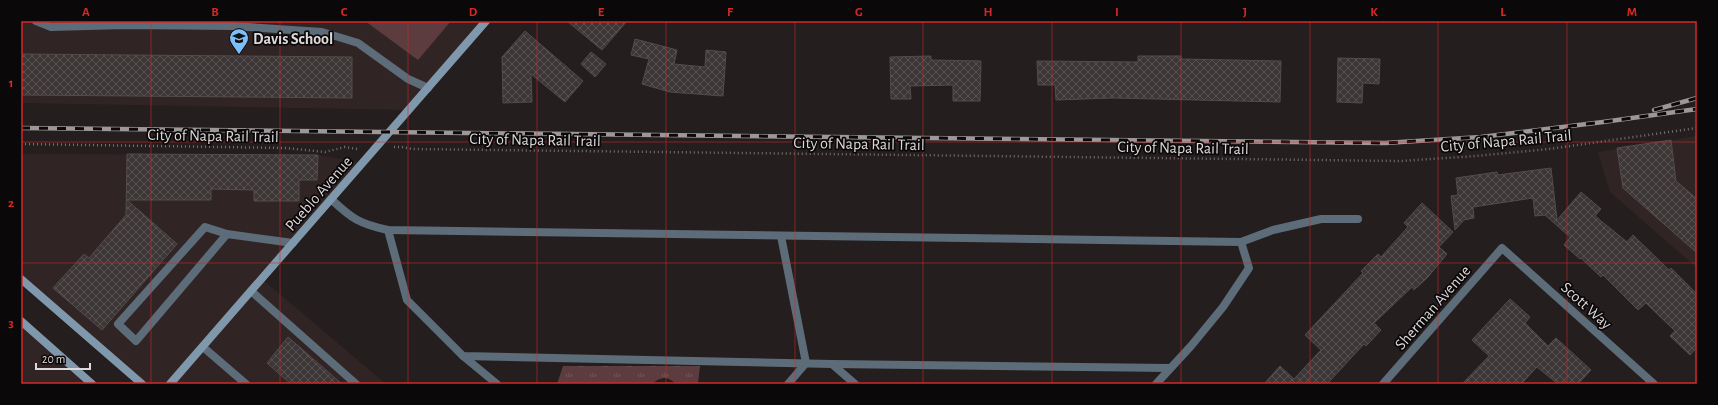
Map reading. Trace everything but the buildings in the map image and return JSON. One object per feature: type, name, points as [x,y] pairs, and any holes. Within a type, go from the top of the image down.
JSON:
[{"type":"street","points":[[36,21],[51,27],[126,25],[233,26],[322,32],[358,43],[408,79],[428,88]]},
{"type":"street","name":"Pueblo Avenue","points":[[170,384],[486,21]]},
{"type":"street","points":[[331,199],[351,218],[368,226],[388,230],[1241,242],[1273,230],[1321,219],[1358,219]]},
{"type":"street","points":[[227,234],[136,341],[118,324],[205,227],[227,234],[293,243]]},
{"type":"street","points":[[388,230],[407,300],[463,356],[496,384]]},
{"type":"street","points":[[781,236],[806,363]]},
{"type":"street","points":[[1156,384],[1223,307],[1249,268],[1241,242]]},
{"type":"street","name":"Sherman Avenue","points":[[1383,384],[1502,248]]},
{"type":"street","name":"Scott Way","points":[[1502,248],[1654,384]]},
{"type":"street","points":[[21,279],[142,384]]},
{"type":"street","points":[[251,291],[356,384]]},
{"type":"street","points":[[21,321],[92,384]]},
{"type":"street","points":[[203,347],[246,384]]},
{"type":"street","points":[[463,356],[832,364],[1170,368]]},
{"type":"street","points":[[788,384],[806,363]]},
{"type":"street","points":[[832,364],[855,384]]},
{"type":"path","name":"City of Napa Rail Trail","points":[[21,144],[286,148],[325,152],[345,147],[355,149],[402,147],[412,149],[575,152],[1401,161],[1549,150],[1697,128]]},
{"type":"shaded area","name":"Davis School","points":[[21,21],[486,21],[408,110],[21,103]]},
{"type":"shaded area","points":[[1697,136],[1697,268],[1610,192],[1598,152]]},
{"type":"shaded area","points":[[21,154],[318,155],[363,163],[262,279],[386,384],[142,384],[21,279]]},
{"type":"shaded area","points":[[21,321],[92,384],[21,384]]},
{"type":"green space","points":[[365,21],[451,21],[418,60]]},
{"type":"green space","points":[[563,366],[700,366],[697,384],[676,384],[667,378],[661,378],[652,384],[557,384]]},
{"type":"railway","points":[[1654,110],[1697,98]]},
{"type":"railway","points":[[21,128],[1385,143],[1481,137],[1697,109]]},
{"type":"place","name":"Davis School","points":[[239,55]]}]
